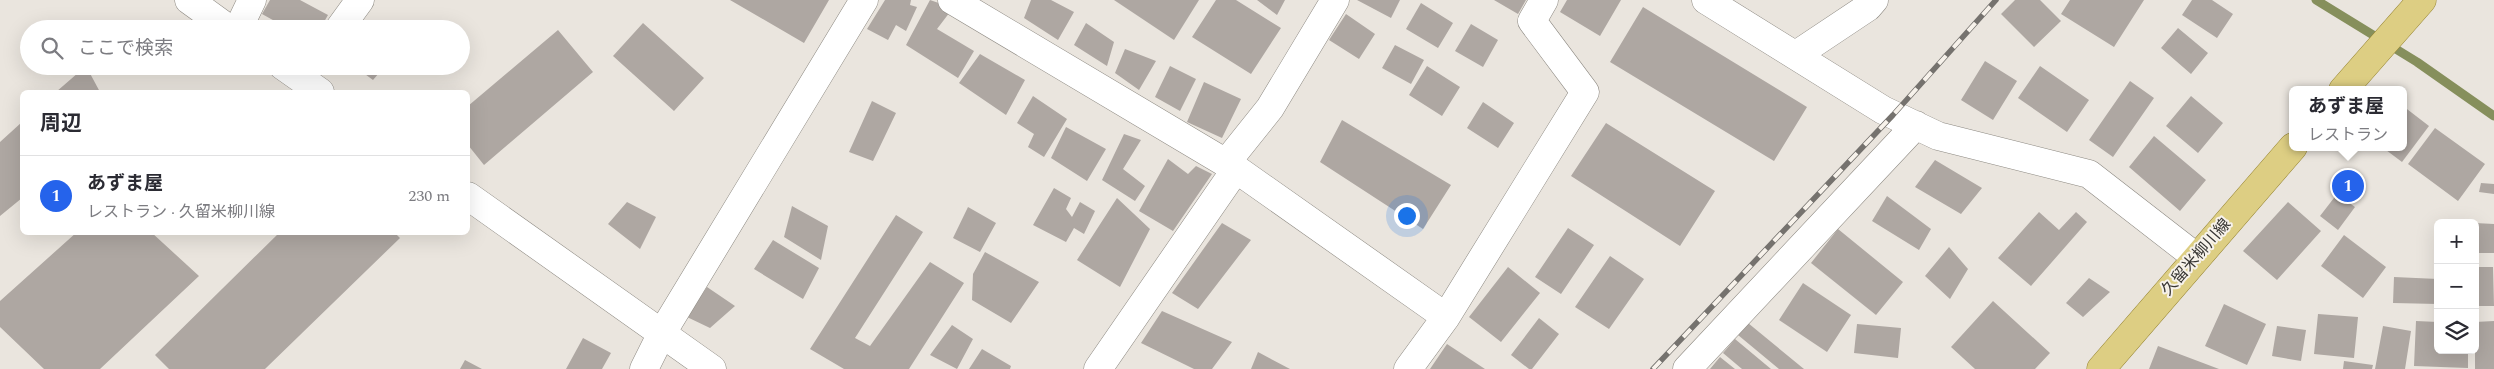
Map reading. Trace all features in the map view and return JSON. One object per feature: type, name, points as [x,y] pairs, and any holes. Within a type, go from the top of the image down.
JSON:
[{"type":"main road","points":[[2347,86],[2422,0]]},
{"type":"main road","name":"久留米柳川線","points":[[2101,369],[2289,151]]},
{"type":"street","points":[[188,0],[216,20]]},
{"type":"street","points":[[242,20],[252,0]]},
{"type":"street","points":[[346,20],[360,0]]},
{"type":"street","points":[[644,369],[662,333],[864,0]]},
{"type":"street","points":[[952,0],[1231,166],[1446,317]]},
{"type":"street","points":[[1098,369],[1270,108],[1335,0]]},
{"type":"street","points":[[1408,369],[1446,317],[1585,92],[1532,21],[1544,0]]},
{"type":"street","points":[[1706,0],[1883,110],[1938,136],[2088,174],[2196,257]]},
{"type":"street","points":[[1796,55],[1868,7],[1874,0]]},
{"type":"street","points":[[1687,369],[1916,125]]},
{"type":"street","points":[[470,197],[712,369]]},
{"type":"building","points":[[270,0],[300,0],[328,15],[325,20],[273,20],[262,14]]},
{"type":"building","points":[[730,0],[829,0],[804,43]]},
{"type":"building","points":[[885,0],[911,0],[910,5],[917,7],[906,31],[896,25],[888,40],[867,29]]},
{"type":"building","points":[[930,0],[953,8],[937,29],[974,51],[958,78],[906,45]]},
{"type":"building","points":[[1031,0],[1051,0],[1074,12],[1058,40],[1024,18]]},
{"type":"building","points":[[1114,0],[1199,0],[1174,40]]},
{"type":"building","points":[[1216,0],[1236,0],[1281,28],[1251,74],[1192,37]]},
{"type":"building","points":[[1257,0],[1285,0],[1277,15]]},
{"type":"building","points":[[1357,0],[1400,0],[1391,18]]},
{"type":"building","points":[[1494,0],[1526,0],[1518,14]]},
{"type":"building","points":[[1567,0],[1621,0],[1600,36],[1560,12]]},
{"type":"building","points":[[2015,0],[2040,0],[2061,21],[2034,47],[2001,14]]},
{"type":"building","points":[[2070,0],[2144,0],[2114,47],[2061,14]]},
{"type":"building","points":[[2192,0],[2212,0],[2233,14],[2217,38],[2182,15]]},
{"type":"building","points":[[1421,3],[1453,23],[1438,48],[1406,29]]},
{"type":"building","points":[[1643,7],[1807,107],[1774,161],[1610,62]]},
{"type":"building","points":[[1346,14],[1375,34],[1359,59],[1329,40]]},
{"type":"building","points":[[643,23],[704,78],[674,111],[613,56]]},
{"type":"building","points":[[1086,23],[1114,42],[1107,66],[1074,45]]},
{"type":"building","points":[[1471,24],[1498,40],[1483,67],[1455,51]]},
{"type":"building","points":[[2178,28],[2208,53],[2191,74],[2161,48]]},
{"type":"building","points":[[558,30],[593,72],[484,165],[470,148],[470,104]]},
{"type":"building","points":[[1395,45],[1424,60],[1411,84],[1382,68]]},
{"type":"building","points":[[1125,49],[1156,61],[1139,90],[1115,73]]},
{"type":"building","points":[[980,54],[1025,80],[1006,115],[959,83]]},
{"type":"building","points":[[1985,61],[2017,81],[1993,120],[1961,100]]},
{"type":"building","points":[[1170,66],[1196,79],[1180,111],[1155,97]]},
{"type":"building","points":[[1427,66],[1460,87],[1442,116],[1409,95]]},
{"type":"building","points":[[2040,66],[2089,100],[2067,132],[2018,98]]},
{"type":"building","points":[[76,75],[91,75],[99,90],[58,90]]},
{"type":"building","points":[[366,75],[377,75],[373,80]]},
{"type":"building","points":[[2130,81],[2154,98],[2113,157],[2089,140]]},
{"type":"building","points":[[1204,82],[1241,99],[1222,138],[1187,122]]},
{"type":"building","points":[[1033,96],[1067,119],[1044,157],[1028,147],[1034,134],[1017,123]]},
{"type":"building","points":[[2191,96],[2223,123],[2198,153],[2166,126]]},
{"type":"building","points":[[872,101],[896,113],[873,161],[849,152]]},
{"type":"building","points":[[1483,102],[1514,123],[1498,148],[1467,128]]},
{"type":"building","points":[[2407,109],[2429,126],[2402,162],[2387,151],[2407,151]]},
{"type":"building","points":[[1342,120],[1451,185],[1423,229],[1320,162]]},
{"type":"building","points":[[1606,123],[1715,191],[1680,246],[1571,176]]},
{"type":"building","points":[[20,124],[20,200],[0,216],[0,142]]},
{"type":"building","points":[[1066,127],[1106,149],[1087,181],[1051,158]]},
{"type":"building","points":[[2435,128],[2485,164],[2458,201],[2408,164]]},
{"type":"building","points":[[1124,134],[1141,140],[1123,169],[1145,186],[1135,201],[1102,180]]},
{"type":"building","points":[[2154,136],[2206,180],[2180,211],[2129,167]]},
{"type":"building","points":[[1168,159],[1188,174],[1196,166],[1212,174],[1173,231],[1139,211]]},
{"type":"building","points":[[1935,160],[1982,188],[1961,214],[1915,187]]},
{"type":"building","points":[[2481,183],[2494,184],[2494,194],[2479,192]]},
{"type":"building","points":[[1054,188],[1071,198],[1066,209],[1072,217],[1080,202],[1095,211],[1084,234],[1074,228],[1066,242],[1033,225]]},
{"type":"building","points":[[2337,194],[2355,207],[2338,230],[2320,216]]},
{"type":"building","points":[[1887,196],[1931,229],[1919,250],[1872,221]]},
{"type":"building","points":[[1117,198],[1150,229],[1120,287],[1077,260]]},
{"type":"building","points":[[627,202],[656,217],[640,249],[608,224]]},
{"type":"building","points":[[2288,202],[2321,231],[2277,280],[2243,251]]},
{"type":"building","points":[[792,206],[828,226],[821,260],[784,237]]},
{"type":"building","points":[[968,207],[996,223],[980,252],[953,238]]},
{"type":"building","points":[[2039,212],[2059,230],[2076,212],[2087,222],[2031,286],[1998,258]]},
{"type":"building","points":[[896,215],[923,232],[855,338],[870,346],[930,262],[964,283],[909,369],[844,369],[810,349]]},
{"type":"building","points":[[1222,223],[1251,240],[1198,309],[1172,293]]},
{"type":"building","points":[[2479,223],[2494,224],[2494,253],[2479,253]]},
{"type":"building","points":[[1568,228],[1594,245],[1561,294],[1535,277]]},
{"type":"building","points":[[1838,229],[1903,282],[1876,315],[1811,263]]},
{"type":"building","points":[[74,235],[154,235],[199,276],[100,369],[44,369],[0,327],[0,301]]},
{"type":"building","points":[[277,235],[397,235],[400,238],[265,369],[169,369],[155,355]]},
{"type":"building","points":[[2344,235],[2386,267],[2363,298],[2321,266]]},
{"type":"building","points":[[773,240],[819,268],[803,299],[754,269]]},
{"type":"building","points":[[1949,247],[1968,269],[1950,299],[1925,276]]},
{"type":"building","points":[[985,252],[1039,282],[1011,323],[972,300],[973,274]]},
{"type":"building","points":[[1610,256],[1644,279],[1609,329],[1575,307]]},
{"type":"building","points":[[1508,267],[1540,293],[1501,342],[1469,317]]},
{"type":"building","points":[[2479,267],[2493,267],[2494,306],[2479,306]]},
{"type":"building","points":[[2394,277],[2434,279],[2434,304],[2393,303]]},
{"type":"building","points":[[2089,278],[2110,292],[2083,317],[2066,303]]},
{"type":"building","points":[[1803,283],[1851,315],[1827,352],[1779,320]]},
{"type":"building","points":[[707,287],[735,306],[710,328],[687,317]]},
{"type":"building","points":[[1993,301],[2050,353],[2035,369],[1975,369],[1951,347]]},
{"type":"building","points":[[2224,304],[2266,324],[2247,365],[2205,346]]},
{"type":"building","points":[[1162,311],[1232,342],[1212,369],[1194,369],[1141,343]]},
{"type":"building","points":[[2318,314],[2358,317],[2354,358],[2314,354]]},
{"type":"building","points":[[1539,318],[1559,334],[1532,369],[1529,369],[1511,355]]},
{"type":"building","points":[[2416,321],[2434,322],[2434,354],[2468,354],[2468,368],[2414,366]]},
{"type":"building","points":[[2494,321],[2494,369],[2475,369],[2475,354],[2479,354],[2479,322]]},
{"type":"building","points":[[1748,323],[1804,369],[1779,369],[1738,335]]},
{"type":"building","points":[[1857,324],[1901,328],[1898,358],[1854,353]]},
{"type":"building","points":[[952,325],[973,339],[957,369],[930,355]]},
{"type":"building","points":[[2277,326],[2306,330],[2301,361],[2272,356]]},
{"type":"building","points":[[2383,326],[2411,331],[2405,369],[2375,369]]},
{"type":"building","points":[[583,338],[611,353],[602,369],[566,369]]},
{"type":"building","points":[[1735,339],[1771,369],[1742,369],[1723,353]]},
{"type":"building","points":[[1447,344],[1485,369],[1430,369]]},
{"type":"building","points":[[2158,346],[2219,369],[2149,369]]},
{"type":"building","points":[[982,349],[1011,366],[1010,369],[969,369]]},
{"type":"building","points":[[1258,352],[1290,369],[1251,369]]},
{"type":"building","points":[[1720,357],[1735,369],[1710,369]]},
{"type":"building","points":[[465,360],[482,369],[460,369]]},
{"type":"building","points":[[2344,361],[2373,365],[2372,369],[2343,369]]},
{"type":"waterway","points":[[2316,0],[2417,62],[2494,116]]},
{"type":"railway","points":[[1653,369],[1893,115],[1996,0]]},
{"type":"place","name":"あずま屋","points":[[2348,186]]}]
